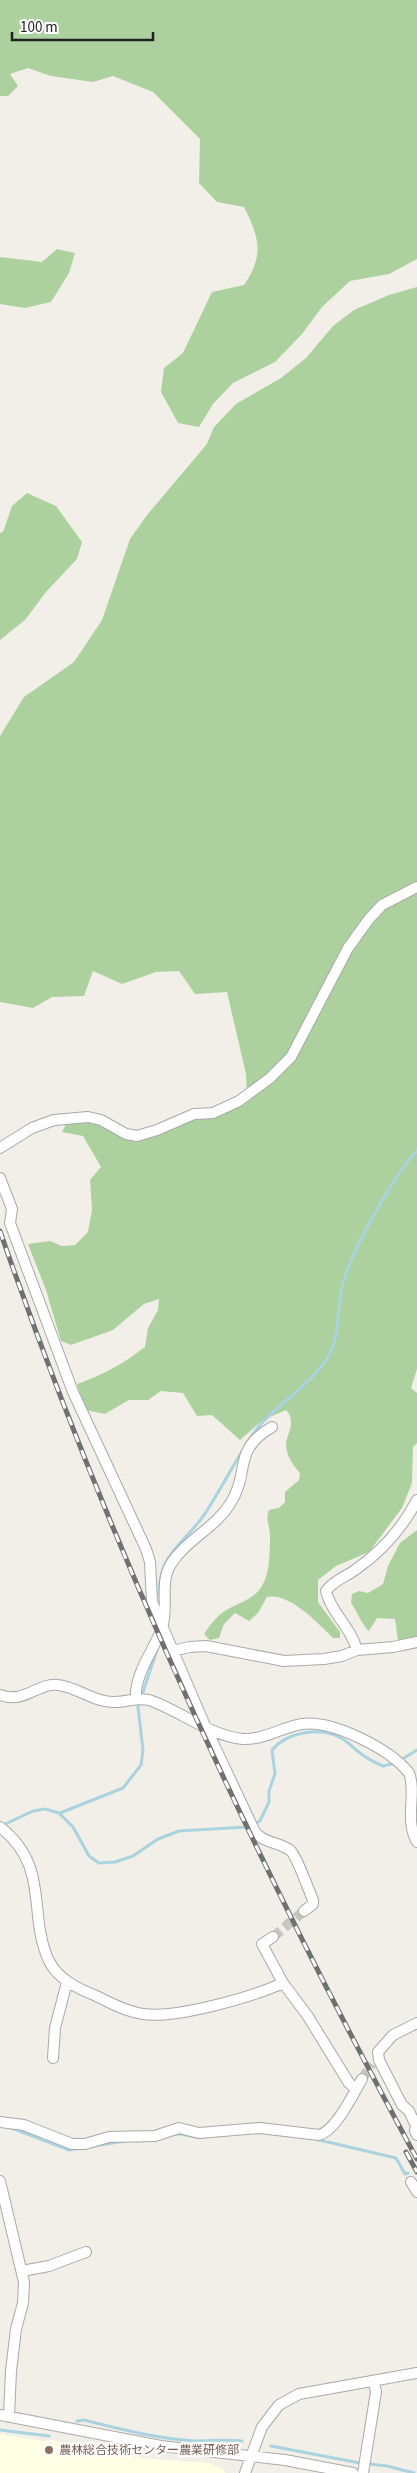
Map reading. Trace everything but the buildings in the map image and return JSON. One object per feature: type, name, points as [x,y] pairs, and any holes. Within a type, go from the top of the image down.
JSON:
[{"type":"street","points":[[0,1148],[32,1128],[54,1120],[88,1117],[101,1120],[126,1134],[137,1136],[194,1114],[213,1113],[239,1101],[270,1078],[291,1057],[348,948],[369,919],[389,901],[417,887]]},
{"type":"street","points":[[0,1178],[12,1210],[10,1223],[73,1392],[146,1549],[150,1562],[152,1602],[206,1728],[255,1832],[260,1838],[278,1844],[294,1855],[313,1900],[313,1904],[304,1911]]},
{"type":"street","points":[[136,1699],[137,1682],[163,1626],[165,1584],[170,1565],[180,1553],[218,1520],[230,1505],[238,1490],[244,1456],[257,1438],[272,1427]]},
{"type":"street","points":[[357,1650],[354,1638],[328,1602],[326,1591],[330,1584],[354,1571],[379,1551],[406,1522],[417,1500]]},
{"type":"street","points":[[172,1650],[206,1646],[284,1661],[324,1659],[342,1656],[357,1650],[394,1647],[417,1642]]},
{"type":"street","points":[[0,1695],[20,1698],[56,1685],[95,1698],[114,1702],[136,1699],[149,1700],[206,1728],[243,1739],[302,1724],[320,1724],[353,1736],[390,1755],[411,1774],[415,1784],[412,1826],[417,1842]]},
{"type":"street","points":[[2,1829],[20,1847],[33,1874],[38,1900],[40,1928],[50,1962],[67,1982],[143,2014],[169,2013],[220,2004],[283,1983]]},
{"type":"street","points":[[273,1937],[262,1944],[283,1983],[307,2015],[348,2083],[356,2089]]},
{"type":"street","points":[[53,2058],[55,2028],[67,1982]]},
{"type":"street","points":[[417,2023],[393,2035],[378,2052],[376,2062],[402,2105],[413,2119],[417,2135]]},
{"type":"street","points":[[0,2122],[24,2125],[72,2144],[85,2144],[115,2137],[156,2136],[179,2128],[199,2133],[260,2128],[319,2135],[325,2134],[334,2125],[362,2079]]},
{"type":"street","points":[[0,2181],[22,2272],[24,2292],[5,2415],[160,2446],[251,2455],[353,2473]]},
{"type":"street","points":[[412,2182],[417,2192]]},
{"type":"street","points":[[22,2272],[49,2266],[86,2252]]},
{"type":"street","points":[[245,2473],[262,2427],[279,2405],[298,2394],[417,2374]]},
{"type":"street","points":[[363,2473],[376,2392],[370,2383]]},
{"type":"shaded area","name":"農林総合技術センター農業研修部","points":[[0,2434],[43,2441],[52,2440],[140,2458],[209,2463],[224,2469],[225,2473],[0,2473]]},
{"type":"green space","points":[[0,0],[417,0],[417,259],[389,274],[350,281],[322,307],[302,334],[275,362],[233,383],[213,404],[199,427],[178,423],[161,392],[164,368],[183,353],[212,292],[244,285],[255,265],[257,256],[258,247],[254,228],[244,207],[217,202],[199,183],[200,139],[153,92],[113,76],[93,82],[51,76],[28,68],[10,74],[18,86],[8,96],[0,96]]},
{"type":"green space","points":[[57,249],[75,253],[69,273],[51,302],[25,308],[0,304],[0,257],[42,262]]},
{"type":"green space","points":[[417,287],[417,1369],[411,1388],[417,1393],[417,1443],[413,1447],[412,1483],[402,1508],[369,1552],[336,1566],[318,1580],[318,1602],[340,1632],[340,1638],[333,1638],[294,1604],[284,1599],[267,1597],[258,1613],[249,1621],[235,1613],[224,1624],[219,1638],[210,1640],[204,1634],[213,1621],[225,1611],[252,1597],[261,1588],[266,1577],[270,1553],[270,1532],[267,1516],[269,1510],[279,1508],[285,1502],[285,1492],[299,1480],[300,1473],[290,1460],[286,1448],[291,1423],[289,1414],[286,1410],[263,1420],[240,1440],[212,1415],[197,1416],[183,1393],[161,1391],[148,1400],[129,1400],[105,1414],[86,1410],[77,1384],[96,1377],[129,1359],[145,1347],[148,1328],[158,1310],[159,1299],[144,1304],[113,1330],[71,1345],[61,1341],[46,1290],[28,1244],[50,1241],[62,1246],[75,1245],[88,1232],[92,1210],[90,1180],[101,1167],[83,1136],[62,1132],[67,1122],[95,1121],[134,1140],[186,1119],[221,1116],[247,1099],[246,1074],[227,992],[195,994],[179,971],[156,972],[122,984],[93,971],[84,996],[52,997],[33,1008],[0,1002],[0,736],[24,697],[74,662],[102,620],[130,539],[147,515],[207,444],[214,427],[236,404],[281,378],[306,358],[333,326],[354,310],[389,295]]},
{"type":"green space","points":[[27,493],[56,506],[82,542],[77,559],[46,592],[25,620],[0,640],[0,533],[3,532],[12,506]]},
{"type":"green space","points":[[417,1530],[417,1638],[398,1641],[395,1619],[377,1618],[369,1631],[351,1603],[352,1594],[359,1591],[368,1593],[383,1584],[388,1566],[400,1543]]},
{"type":"waterway","points":[[249,1440],[257,1428],[310,1379],[328,1357],[335,1340],[341,1292],[348,1268],[365,1232],[386,1195],[417,1150]]},
{"type":"waterway","points":[[160,1597],[160,1582],[168,1559],[200,1520],[243,1450]]},
{"type":"waterway","points":[[60,1813],[123,1788],[141,1765],[143,1750],[138,1707],[157,1650]]},
{"type":"waterway","points":[[1,1826],[33,1811],[45,1809],[59,1813],[73,1827],[89,1856],[99,1863],[115,1862],[133,1856],[158,1839],[179,1831],[247,1827],[260,1821],[269,1802],[269,1791],[275,1774],[272,1750],[278,1744],[295,1735],[314,1732],[333,1734],[378,1764],[383,1766],[395,1763]]},
{"type":"waterway","points":[[401,1760],[417,1750]]},
{"type":"waterway","points":[[9,2127],[69,2150],[125,2141]]},
{"type":"waterway","points":[[175,2134],[205,2137]]},
{"type":"waterway","points":[[315,2139],[396,2158],[405,2174],[408,2173]]},
{"type":"waterway","points":[[136,2141],[155,2140]]},
{"type":"waterway","points":[[77,2421],[84,2420],[139,2433],[181,2440],[242,2441]]},
{"type":"waterway","points":[[0,2430],[49,2436]]},
{"type":"waterway","points":[[271,2446],[360,2463],[387,2466],[414,2473]]},
{"type":"tunnel","points":[[273,1937],[304,1911]]},
{"type":"tunnel","points":[[362,2079],[372,2064]]},
{"type":"railway","points":[[0,1231],[43,1351],[89,1470],[189,1704],[299,1933],[417,2159]]},
{"type":"railway","points":[[406,2152],[417,2172]]},
{"type":"place","name":"農林総合技術センター農業研修部","points":[[49,2450]]}]
